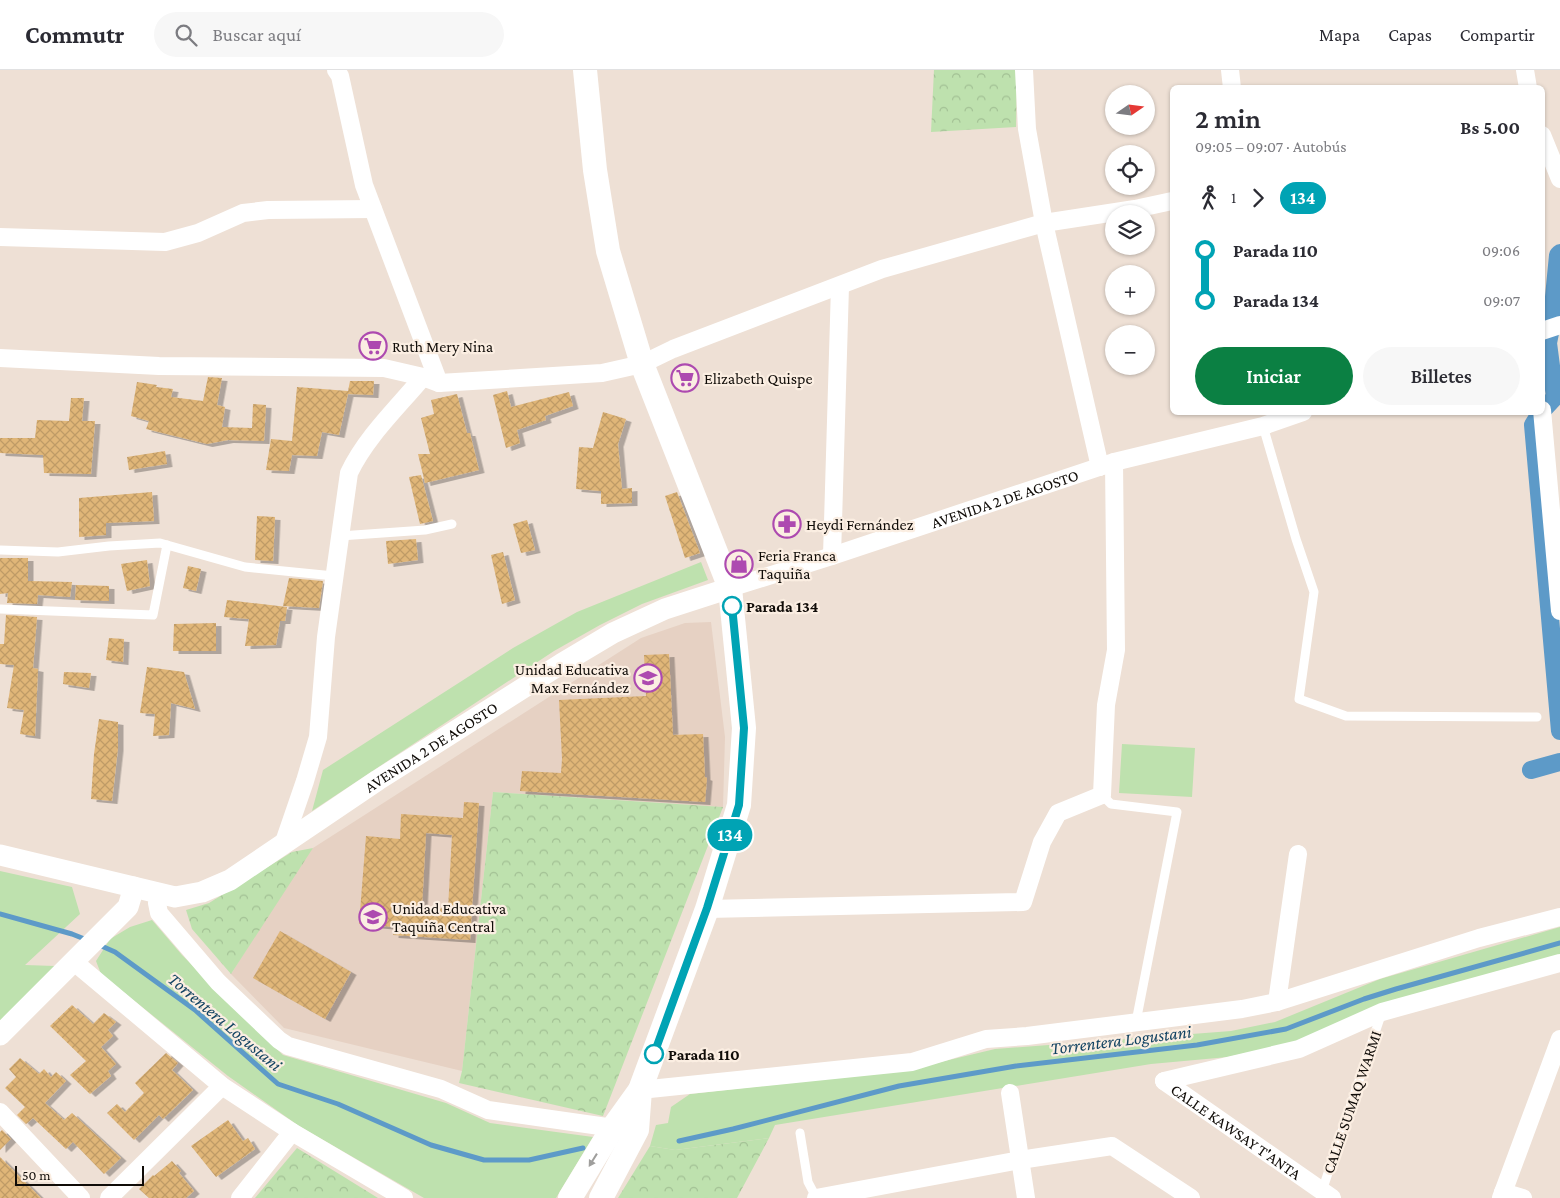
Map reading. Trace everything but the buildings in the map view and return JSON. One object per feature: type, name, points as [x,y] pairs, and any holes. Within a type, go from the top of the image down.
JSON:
[{"type":"main road","points":[[570,1198],[612,1129],[640,1090],[707,908],[739,805],[744,728],[730,588],[642,364],[608,251],[595,170],[585,70]]},
{"type":"main road","points":[[601,1198],[637,1130],[640,1090]]},
{"type":"street","points":[[336,70],[340,76],[364,185],[431,380]]},
{"type":"street","points":[[707,908],[1023,902],[1042,842],[1058,813],[1102,796],[1106,705],[1116,650],[1107,464],[1044,223],[1027,129],[1024,70]]},
{"type":"street","points":[[1230,70],[1232,85]]},
{"type":"street","points":[[1525,70],[1528,85]]},
{"type":"street","points":[[1545,142],[1560,179]]},
{"type":"street","points":[[0,358],[159,366],[384,368],[431,380],[602,373],[642,364],[673,349],[882,269],[1044,223],[1135,209],[1170,201]]},
{"type":"street","points":[[0,237],[165,242],[198,233],[243,213],[268,210],[373,209]]},
{"type":"street","points":[[832,556],[840,286]]},
{"type":"street","points":[[1545,330],[1560,325]]},
{"type":"street","points":[[283,845],[318,737],[326,637],[349,473],[355,460],[369,440],[431,380]]},
{"type":"street","name":"AVENIDA 2 DE AGOSTO","points":[[0,855],[175,897],[202,892],[230,880],[378,780],[562,664],[613,633],[665,609],[832,556],[1107,464],[1264,426],[1295,415]]},
{"type":"street","points":[[1542,415],[1560,611]]},
{"type":"street","points":[[1278,1002],[1298,854]]},
{"type":"street","points":[[0,1035],[128,907],[134,887]]},
{"type":"street","points":[[160,893],[157,903],[160,913],[218,982],[288,1046],[441,1089],[488,1110],[612,1129],[637,1130]]},
{"type":"street","points":[[640,1090],[912,1062],[986,1039],[1027,1036],[1242,1010],[1278,1002],[1479,938],[1560,917]]},
{"type":"street","points":[[85,948],[222,1086],[292,1132],[399,1197]]},
{"type":"street","points":[[1382,1012],[1560,963]]},
{"type":"street","name":"CALLE KAWSAY T'ANTA","points":[[1327,1195],[1164,1081],[1299,1049],[1382,1012]]},
{"type":"street","points":[[1523,1198],[1502,1195],[1558,1048]]},
{"type":"street","points":[[109,1198],[222,1086]]},
{"type":"street","points":[[1010,1093],[1026,1198]]},
{"type":"street","points":[[0,1112],[81,1198]]},
{"type":"street","points":[[240,1198],[292,1132]]},
{"type":"street","points":[[816,1198],[1020,1160],[1112,1146],[1191,1198]]},
{"type":"lane","points":[[1264,426],[1296,539],[1314,592],[1299,699],[1346,716],[1537,717]]},
{"type":"lane","points":[[340,536],[425,530],[452,524]]},
{"type":"lane","points":[[0,550],[58,552],[160,543],[245,567],[334,576]]},
{"type":"lane","points":[[0,609],[153,615],[167,545]]},
{"type":"lane","points":[[1102,796],[1111,804],[1177,812],[1136,1022]]},
{"type":"lane","name":"CALLE SUMAQ WARMI","points":[[1327,1195],[1382,1012]]},
{"type":"lane","points":[[800,1133],[808,1182],[816,1198]]},
{"type":"shaded area","name":"Unidad Educativa Taquiña Central","points":[[711,622],[725,737],[723,807],[493,792],[462,1071],[284,1028],[231,974],[303,859],[313,848],[641,638],[685,623]]},
{"type":"green space","points":[[934,70],[1017,70],[1016,127],[931,132]]},
{"type":"green space","points":[[701,562],[708,580],[642,604],[554,651],[312,811],[323,770],[513,648],[577,612]]},
{"type":"green space","points":[[1122,744],[1195,748],[1192,797],[1119,793]]},
{"type":"green space","points":[[493,792],[723,807],[603,1116],[459,1083],[462,1071]]},
{"type":"green space","points":[[313,848],[231,974],[192,929],[186,910],[209,903],[292,852]]},
{"type":"green space","points":[[0,871],[72,887],[80,914],[25,965],[55,966],[0,1023]]},
{"type":"green space","points":[[152,920],[182,955],[283,1055],[446,1103],[490,1123],[593,1137],[556,1198],[424,1198],[299,1126],[228,1076],[101,974],[96,961],[110,939],[130,927]]},
{"type":"green space","points":[[1560,927],[1560,956],[1288,1044],[1228,1057],[1151,1064],[775,1125],[769,1138],[675,1150],[650,1146],[656,1125],[668,1123],[671,1107],[690,1094],[907,1070],[995,1049],[1231,1031],[1275,1022],[1380,979]]},
{"type":"green space","points":[[769,1138],[737,1198],[618,1198],[650,1146],[675,1150]]},
{"type":"green space","points":[[297,1148],[378,1198],[255,1198]]},
{"type":"waterway","points":[[1545,408],[1555,397],[1548,343],[1558,255],[1560,253]]},
{"type":"waterway","points":[[1539,415],[1533,425],[1560,731]]},
{"type":"waterway","points":[[1531,770],[1560,762]]},
{"type":"waterway","name":"Torrentera Logustani","points":[[0,914],[87,940]]},
{"type":"waterway","name":"Torrentera Logustani","points":[[679,1141],[899,1086],[1016,1066],[1197,1045],[1286,1029],[1364,999],[1560,943]]},
{"type":"waterway","name":"Torrentera Logustani","points":[[97,944],[115,952],[195,1010],[278,1084],[338,1104],[431,1145],[484,1160],[529,1160],[583,1148]]},
{"type":"bus line","name":"134","points":[[654,1054],[707,908],[739,805],[744,728],[732,606]]},
{"type":"place","name":"Ruth Mery Nina","points":[[373,346]]},
{"type":"place","name":"Elizabeth Quispe","points":[[685,378]]},
{"type":"place","name":"Heydi Fernández","points":[[787,524]]},
{"type":"place","name":"Feria Franca Taquiña","points":[[739,564]]},
{"type":"place","name":"Parada 134","points":[[732,606]]},
{"type":"place","name":"Unidad Educativa Max Fernández","points":[[648,678]]},
{"type":"place","name":"Unidad Educativa Taquiña Central","points":[[373,917]]},
{"type":"place","name":"Parada 110","points":[[654,1054]]}]
